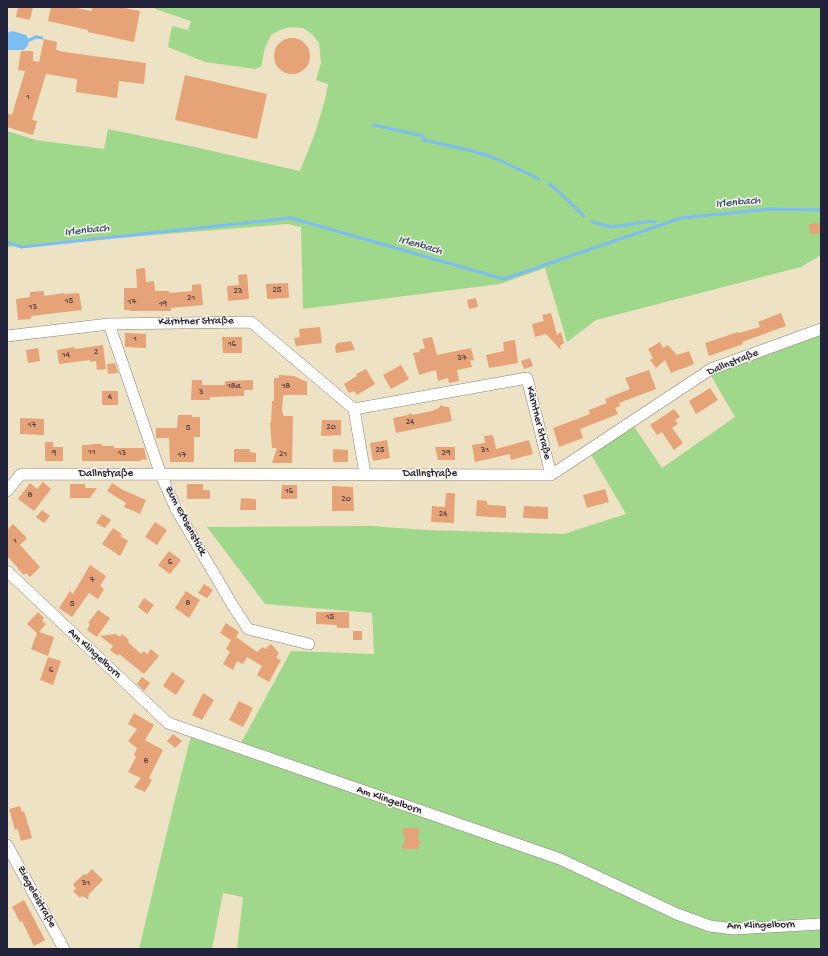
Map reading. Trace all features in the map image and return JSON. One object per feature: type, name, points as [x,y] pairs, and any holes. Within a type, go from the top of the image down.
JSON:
[{"type":"street","name":"Kärntner Straße","points":[[7,336],[109,324],[251,322],[354,409],[527,378],[551,475]]},
{"type":"street","name":"Zum Erbsenstück","points":[[109,324],[161,475],[176,509],[248,629],[310,644]]},
{"type":"street","name":"Dallnstraße","points":[[9,485],[21,474],[551,475],[711,369],[821,329]]},
{"type":"street","points":[[354,409],[365,474]]},
{"type":"street","name":"Am Klingelborn","points":[[7,572],[168,724],[560,859],[677,914],[710,926],[734,928],[821,924]]},
{"type":"street","name":"Ziegeleistraße","points":[[7,844],[64,949]]},
{"type":"green space","points":[[155,7],[821,7],[821,255],[801,267],[596,320],[567,342],[545,268],[500,284],[303,309],[301,227],[288,224],[7,247],[7,131],[36,140],[104,149],[108,129],[300,171],[315,133],[325,100],[328,84],[316,80],[321,63],[319,43],[312,34],[303,28],[290,27],[271,35],[265,48],[261,67],[255,69],[205,62],[168,47],[172,26],[188,30],[191,21],[155,9]]},
{"type":"green space","points":[[821,323],[821,949],[237,949],[243,897],[223,893],[212,949],[139,949],[193,728],[241,743],[291,651],[374,654],[372,613],[265,604],[207,527],[371,526],[426,530],[564,534],[626,514],[586,446],[629,419],[662,468],[735,417],[706,367]]},
{"type":"water","points":[[12,31],[26,35],[29,40],[28,45],[24,50],[8,50],[7,33]]},
{"type":"building","points":[[18,7],[33,7],[30,20],[16,17]]},
{"type":"building","points":[[51,7],[72,7],[92,11],[92,7],[119,7],[140,11],[134,42],[48,21]]},
{"type":"building","points":[[296,38],[305,43],[309,49],[309,63],[305,69],[296,74],[288,74],[279,69],[275,63],[274,52],[279,43],[285,39]]},
{"type":"building","points":[[44,39],[57,42],[56,50],[64,52],[146,63],[144,84],[119,81],[117,98],[76,92],[77,79],[46,74],[32,120],[37,121],[33,135],[7,127],[7,113],[12,115],[25,71],[18,70],[21,51],[33,51],[33,61],[39,62]]},
{"type":"building","points":[[185,75],[267,94],[257,139],[175,120]]},
{"type":"building","points":[[821,223],[821,233],[810,234],[809,224]]},
{"type":"building","points":[[145,268],[146,282],[154,281],[155,291],[169,291],[169,293],[192,291],[192,285],[201,284],[203,305],[171,308],[171,311],[124,310],[124,288],[137,288],[136,269]]},
{"type":"building","points":[[247,274],[249,299],[228,301],[227,286],[239,285],[238,275]]},
{"type":"building","points":[[288,283],[289,298],[267,299],[266,284]]},
{"type":"building","points":[[44,291],[44,296],[64,293],[79,293],[82,310],[31,316],[31,319],[18,320],[16,299],[30,297],[30,292]]},
{"type":"building","points":[[476,298],[478,307],[469,309],[467,300]]},
{"type":"building","points":[[551,313],[557,335],[561,332],[564,343],[560,346],[561,350],[546,334],[535,337],[532,324],[544,321],[542,315]]},
{"type":"building","points":[[781,313],[786,326],[709,356],[705,343],[738,332],[760,327],[758,322]]},
{"type":"building","points":[[320,327],[322,343],[296,346],[294,338],[300,337],[299,329]]},
{"type":"building","points":[[125,333],[146,334],[146,348],[125,347]]},
{"type":"building","points":[[222,337],[242,337],[242,353],[223,353]]},
{"type":"building","points":[[432,337],[437,355],[471,348],[474,360],[470,361],[472,367],[457,370],[459,381],[449,383],[448,378],[438,381],[436,370],[419,375],[413,353],[420,352],[419,350],[425,348],[422,339]]},
{"type":"building","points":[[515,340],[518,363],[489,368],[486,355],[504,351],[503,342]]},
{"type":"building","points":[[351,341],[355,350],[336,353],[335,347],[337,343]]},
{"type":"building","points":[[660,342],[663,348],[668,345],[677,355],[689,351],[694,364],[671,373],[665,360],[656,368],[650,360],[653,358],[648,349]]},
{"type":"building","points":[[103,345],[106,369],[97,370],[96,361],[90,362],[90,360],[59,364],[57,350]]},
{"type":"building","points":[[38,348],[40,361],[28,363],[26,350]]},
{"type":"building","points":[[530,358],[533,366],[524,369],[521,361]]},
{"type":"building","points":[[115,363],[118,373],[108,374],[107,364]]},
{"type":"building","points":[[401,365],[409,379],[391,389],[383,375]]},
{"type":"building","points":[[366,369],[375,384],[357,395],[354,391],[349,393],[344,384],[357,376],[356,374]]},
{"type":"building","points":[[649,370],[656,389],[619,403],[620,406],[615,408],[618,414],[580,429],[583,438],[559,447],[553,428],[590,414],[589,410],[607,403],[605,399],[630,389],[625,378]]},
{"type":"building","points":[[279,375],[294,376],[307,382],[307,395],[283,395],[283,416],[293,416],[292,463],[272,463],[277,448],[272,448],[270,423],[272,401],[274,401],[274,378],[279,378]]},
{"type":"building","points":[[192,380],[202,380],[202,385],[225,385],[225,381],[253,380],[253,390],[244,390],[244,396],[210,397],[210,400],[191,400]]},
{"type":"building","points":[[710,388],[718,400],[696,414],[689,401]]},
{"type":"building","points":[[102,391],[118,391],[118,405],[102,405]]},
{"type":"building","points":[[441,405],[449,407],[452,421],[396,433],[393,418],[408,415],[410,413],[412,415],[432,411],[439,408]]},
{"type":"building","points":[[674,409],[680,417],[675,420],[678,424],[672,428],[683,443],[674,450],[662,432],[657,435],[650,425]]},
{"type":"building","points":[[178,415],[192,415],[192,417],[200,417],[200,437],[194,437],[194,462],[170,462],[169,438],[156,438],[156,428],[177,428]]},
{"type":"building","points":[[20,418],[44,419],[44,435],[20,434]]},
{"type":"building","points":[[322,420],[341,420],[341,435],[321,436]]},
{"type":"building","points":[[493,435],[496,449],[529,440],[533,454],[511,460],[510,454],[475,462],[472,445],[485,443],[484,436]]},
{"type":"building","points":[[387,440],[390,458],[373,461],[370,443]]},
{"type":"building","points":[[45,442],[53,442],[53,447],[63,447],[63,461],[45,461]]},
{"type":"building","points":[[91,444],[114,446],[114,448],[144,448],[147,460],[82,461],[82,445]]},
{"type":"building","points":[[435,447],[455,447],[455,460],[438,460]]},
{"type":"building","points":[[234,449],[250,449],[250,452],[256,453],[256,462],[234,462]]},
{"type":"building","points":[[333,449],[348,450],[348,462],[333,462]]},
{"type":"building","points":[[43,482],[51,489],[34,511],[18,499],[30,483],[37,489]]},
{"type":"building","points":[[112,483],[123,490],[146,500],[140,514],[124,507],[126,503],[107,491]]},
{"type":"building","points":[[70,484],[85,484],[85,488],[97,488],[90,498],[70,498]]},
{"type":"building","points":[[187,484],[203,484],[203,490],[210,490],[210,499],[187,499]]},
{"type":"building","points":[[282,485],[297,485],[297,499],[281,499]]},
{"type":"building","points":[[332,486],[353,487],[354,511],[332,511]]},
{"type":"building","points":[[605,489],[609,502],[587,508],[583,495]]},
{"type":"building","points":[[446,493],[455,493],[454,523],[431,522],[432,506],[445,507]]},
{"type":"building","points":[[241,498],[256,499],[256,510],[240,510]]},
{"type":"building","points":[[477,500],[487,501],[487,505],[506,506],[506,518],[476,516]]},
{"type":"building","points":[[524,506],[548,507],[548,519],[523,518]]},
{"type":"building","points":[[42,510],[50,516],[44,523],[36,517]]},
{"type":"building","points":[[102,514],[111,520],[105,528],[96,523]]},
{"type":"building","points":[[155,522],[167,530],[157,545],[145,537]]},
{"type":"building","points":[[13,524],[27,538],[20,545],[40,567],[30,577],[26,573],[24,575],[7,556],[7,530]]},
{"type":"building","points":[[113,528],[122,534],[120,536],[128,541],[120,556],[102,544]]},
{"type":"building","points":[[169,551],[181,560],[170,574],[158,565]]},
{"type":"building","points":[[90,565],[106,576],[100,586],[104,589],[98,599],[89,593],[72,617],[59,608],[70,591],[73,594]]},
{"type":"building","points":[[204,584],[213,590],[207,598],[198,593]]},
{"type":"building","points":[[186,591],[200,600],[189,618],[175,608]]},
{"type":"building","points":[[144,598],[154,605],[147,614],[138,607]]},
{"type":"building","points":[[98,610],[110,618],[97,637],[87,630],[90,624],[88,623]]},
{"type":"building","points":[[38,612],[44,618],[42,621],[46,624],[39,632],[54,637],[48,656],[31,649],[37,633],[27,624]]},
{"type":"building","points":[[316,612],[349,612],[349,628],[337,628],[337,625],[316,624]]},
{"type":"building","points":[[226,623],[239,632],[236,637],[257,652],[263,647],[265,649],[271,644],[279,653],[276,658],[281,660],[269,682],[257,675],[262,666],[247,657],[243,664],[237,661],[233,670],[223,664],[230,652],[226,649],[231,640],[220,633]]},
{"type":"building","points":[[353,631],[362,631],[362,640],[353,640]]},
{"type":"building","points":[[116,634],[120,637],[122,634],[141,654],[144,651],[147,654],[151,649],[159,656],[144,674],[119,654],[118,656],[110,650],[113,646],[100,636]]},
{"type":"building","points":[[48,657],[61,661],[53,685],[40,680]]},
{"type":"building","points":[[172,672],[185,681],[176,695],[163,686]]},
{"type":"building","points":[[142,677],[150,683],[144,691],[137,684]]},
{"type":"building","points":[[203,693],[214,700],[202,720],[192,715]]},
{"type":"building","points":[[239,701],[253,708],[243,727],[229,720]]},
{"type":"building","points":[[134,713],[154,725],[145,740],[163,750],[149,778],[152,780],[145,792],[134,787],[141,778],[128,772],[136,757],[134,755],[137,748],[128,741],[137,729],[128,724]]},
{"type":"building","points":[[173,734],[182,741],[175,748],[167,741]]},
{"type":"building","points":[[20,806],[22,812],[24,811],[32,838],[21,841],[18,829],[15,830],[9,809]]},
{"type":"building","points":[[403,828],[419,828],[418,841],[421,841],[418,849],[402,849],[406,836],[403,836]]},
{"type":"building","points":[[92,869],[103,880],[89,894],[88,899],[82,896],[80,898],[73,891],[76,889],[73,884]]},
{"type":"building","points":[[24,900],[45,940],[34,946],[22,921],[20,922],[12,907]]},
{"type":"waterway","points":[[29,40],[36,37],[42,38]]},
{"type":"waterway","points":[[374,125],[423,136],[424,140],[473,151],[495,158],[539,179]]},
{"type":"waterway","points":[[549,184],[584,216]]},
{"type":"waterway","name":"Irlenbach","points":[[7,242],[21,247],[291,218],[504,279],[681,218],[770,209],[821,210]]},
{"type":"waterway","points":[[592,222],[611,227],[653,221],[655,222]]}]
